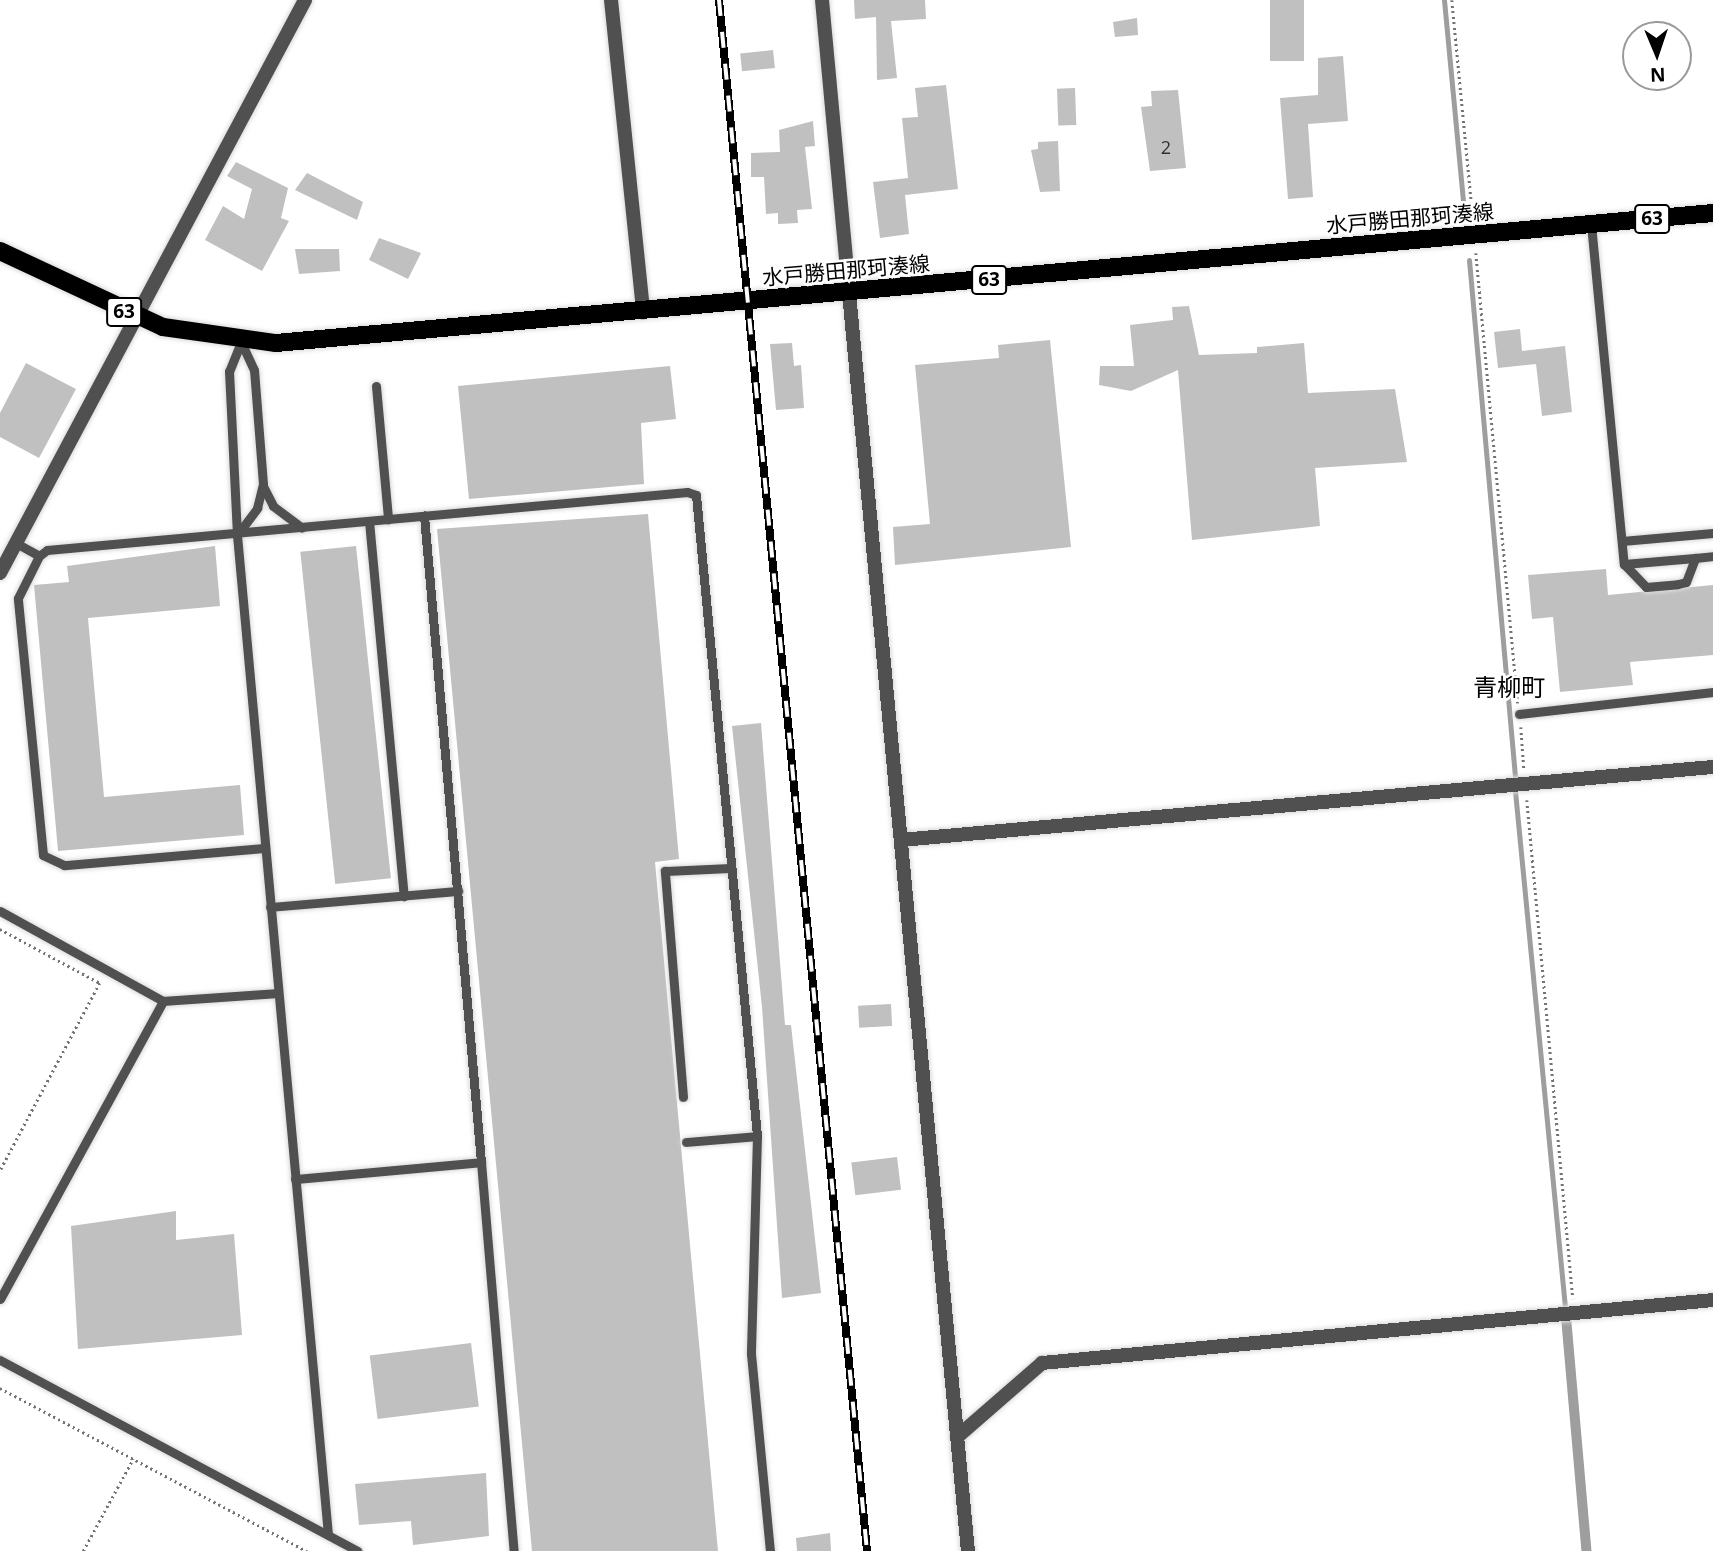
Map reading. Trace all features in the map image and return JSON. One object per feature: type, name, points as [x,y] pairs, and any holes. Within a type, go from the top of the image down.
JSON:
[{"type":"main road","name":"水戸勝田那珂湊線","points":[[0,251],[137,317],[189,334],[241,342],[387,336],[1713,213]]},
{"type":"street","points":[[0,573],[305,0]]},
{"type":"street","points":[[611,0],[643,312]]},
{"type":"street","points":[[822,0],[968,1551]]},
{"type":"street","points":[[901,840],[1713,767]]},
{"type":"street","points":[[957,1437],[1042,1363],[1713,1300]]},
{"type":"lane","points":[[1591,224],[1624,564],[1646,587],[1686,582],[1695,558]]},
{"type":"lane","points":[[237,535],[257,508],[263,484],[254,370],[241,342]]},
{"type":"lane","points":[[241,342],[229,371],[237,535],[328,1535]]},
{"type":"lane","points":[[376,386],[388,519]]},
{"type":"lane","points":[[263,484],[273,506],[302,528]]},
{"type":"lane","points":[[264,848],[64,865],[43,855],[18,598],[38,556],[47,550],[237,535],[687,492],[696,495],[757,1136],[751,1354],[770,1551]]},
{"type":"lane","points":[[424,516],[514,1551]]},
{"type":"lane","points":[[369,521],[404,896]]},
{"type":"lane","points":[[1622,541],[1713,533]]},
{"type":"lane","points":[[16,543],[38,556]]},
{"type":"lane","points":[[1624,564],[1713,556]]},
{"type":"lane","points":[[1519,714],[1713,692]]},
{"type":"lane","points":[[683,1097],[665,871],[731,868]]},
{"type":"lane","points":[[270,907],[458,891]]},
{"type":"lane","points":[[0,911],[163,1001],[278,993]]},
{"type":"lane","points":[[0,1299],[163,1001]]},
{"type":"lane","points":[[686,1142],[757,1136]]},
{"type":"lane","points":[[295,1179],[481,1162]]},
{"type":"lane","points":[[0,1360],[357,1551]]},
{"type":"path","points":[[1452,0],[1574,1313]]},
{"type":"path","points":[[0,929],[100,983],[0,1171]]},
{"type":"path","points":[[0,1388],[307,1551]]},
{"type":"path","points":[[83,1551],[133,1459]]},
{"type":"shaded area","points":[[1571,1317],[1591,1551],[1581,1551],[1561,1318]]},
{"type":"building","points":[[854,0],[925,0],[926,19],[891,21],[897,78],[877,80],[876,17],[855,19]]},
{"type":"building","points":[[1270,0],[1304,0],[1304,61],[1270,61]]},
{"type":"building","points":[[1137,18],[1138,35],[1115,37],[1113,22]]},
{"type":"building","points":[[773,50],[775,68],[742,71],[740,53]]},
{"type":"building","points":[[1343,56],[1348,121],[1308,124],[1313,197],[1288,199],[1280,98],[1318,95],[1318,58]]},
{"type":"building","points":[[946,85],[958,189],[905,195],[909,234],[880,238],[873,182],[908,178],[902,118],[918,117],[915,88]]},
{"type":"building","points":[[1075,88],[1076,125],[1058,126],[1057,89]]},
{"type":"building","points":[[1178,90],[1186,168],[1150,171],[1141,107],[1152,106],[1151,91]]},
{"type":"building","points":[[813,121],[815,146],[805,147],[812,209],[797,210],[798,223],[778,224],[778,213],[766,214],[764,177],[751,177],[751,153],[780,152],[779,130]]},
{"type":"building","points":[[1058,141],[1060,191],[1040,192],[1031,150],[1038,149],[1038,142]]},
{"type":"building","points":[[236,162],[288,188],[281,218],[289,221],[262,271],[205,240],[223,206],[244,219],[252,189],[227,176]]},
{"type":"building","points":[[307,173],[363,202],[357,220],[295,190]]},
{"type":"building","points":[[379,238],[421,253],[408,279],[369,260]]},
{"type":"building","points":[[295,249],[339,249],[340,271],[299,274]]},
{"type":"building","points":[[1189,306],[1199,355],[1257,353],[1257,347],[1304,343],[1308,393],[1395,389],[1407,462],[1315,468],[1320,526],[1192,540],[1178,370],[1131,391],[1099,385],[1100,366],[1134,366],[1130,325],[1173,320],[1172,307]]},
{"type":"building","points":[[1520,329],[1522,351],[1565,346],[1572,412],[1542,416],[1536,364],[1498,368],[1494,332]]},
{"type":"building","points":[[1050,340],[1071,547],[895,565],[893,527],[930,524],[915,365],[999,358],[998,345]]},
{"type":"building","points":[[792,343],[794,366],[801,365],[804,408],[776,410],[770,344]]},
{"type":"building","points":[[26,363],[76,389],[39,458],[0,437],[0,413]]},
{"type":"building","points":[[670,366],[676,419],[641,423],[644,484],[469,499],[458,386]]},
{"type":"building","points":[[648,514],[679,859],[655,862],[718,1551],[532,1551],[437,529]]},
{"type":"building","points":[[215,546],[220,606],[88,618],[104,797],[240,785],[244,835],[58,851],[34,585],[69,582],[67,566]]},
{"type":"building","points":[[356,546],[391,878],[335,884],[300,552]]},
{"type":"building","points":[[1606,569],[1608,595],[1713,585],[1713,655],[1630,662],[1633,685],[1560,692],[1553,617],[1532,619],[1528,575]]},
{"type":"building","points":[[761,723],[785,1025],[791,1025],[821,1293],[782,1298],[762,1007],[732,726]]},
{"type":"building","points":[[891,1004],[892,1026],[859,1028],[858,1006]]},
{"type":"building","points":[[897,1157],[901,1190],[855,1195],[851,1163]]},
{"type":"building","points":[[176,1211],[176,1240],[234,1234],[242,1335],[78,1349],[71,1226]]},
{"type":"building","points":[[471,1343],[479,1407],[378,1419],[370,1355]]},
{"type":"building","points":[[486,1473],[489,1536],[413,1545],[411,1521],[359,1525],[355,1484]]},
{"type":"building","points":[[830,1533],[831,1551],[797,1551],[796,1538]]},
{"type":"waterway","points":[[1444,0],[1464,210]]},
{"type":"waterway","points":[[1469,260],[1515,776]]},
{"type":"waterway","points":[[1515,791],[1565,1307]]},
{"type":"railway","points":[[719,0],[867,1551]]},
{"type":"district","name":"青柳町","points":[[1509,687]]}]
